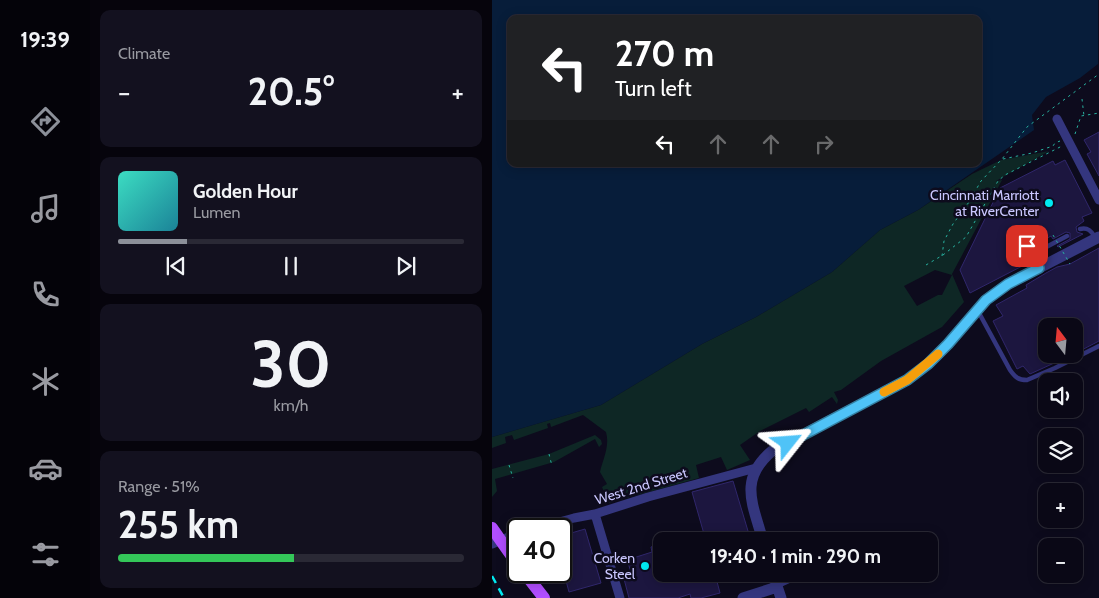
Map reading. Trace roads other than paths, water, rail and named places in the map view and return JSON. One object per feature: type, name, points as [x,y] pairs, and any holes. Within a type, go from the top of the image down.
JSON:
[{"type":"main road","points":[[492,528],[507,549]]},
{"type":"main road","points":[[532,583],[544,598]]},
{"type":"street","points":[[1057,119],[1098,200]]},
{"type":"street","points":[[761,532],[752,495],[753,474],[761,460],[772,451],[907,380],[928,364],[948,344],[986,300],[1008,284],[1097,238]]},
{"type":"street","name":"West 2nd Street","points":[[572,519],[595,514],[648,496],[756,468]]},
{"type":"street","points":[[595,514],[620,598]]},
{"type":"street","points":[[492,544],[507,538]]},
{"type":"street","points":[[743,598],[779,592]]},
{"type":"lane","points":[[1080,229],[1090,230],[1097,238]]},
{"type":"lane","points":[[1035,254],[1067,236]]},
{"type":"lane","points":[[1027,246],[1035,254],[1039,268]]},
{"type":"lane","points":[[977,310],[1016,378],[1028,380],[1098,346]]},
{"type":"lane","points":[[779,592],[789,582]]},
{"type":"water","points":[[492,0],[1098,0],[1098,64],[1080,78],[1046,97],[1032,115],[1034,130],[982,166],[982,15],[507,15],[507,167],[980,167],[918,210],[880,230],[832,272],[756,317],[702,344],[601,405],[492,437]]},
{"type":"railway","points":[[492,576],[504,598]]},
{"type":"place","name":"Cincinnati Marriott at RiverCenter","points":[[1049,203]]},
{"type":"place","name":"Corken Steel","points":[[645,566]]}]
